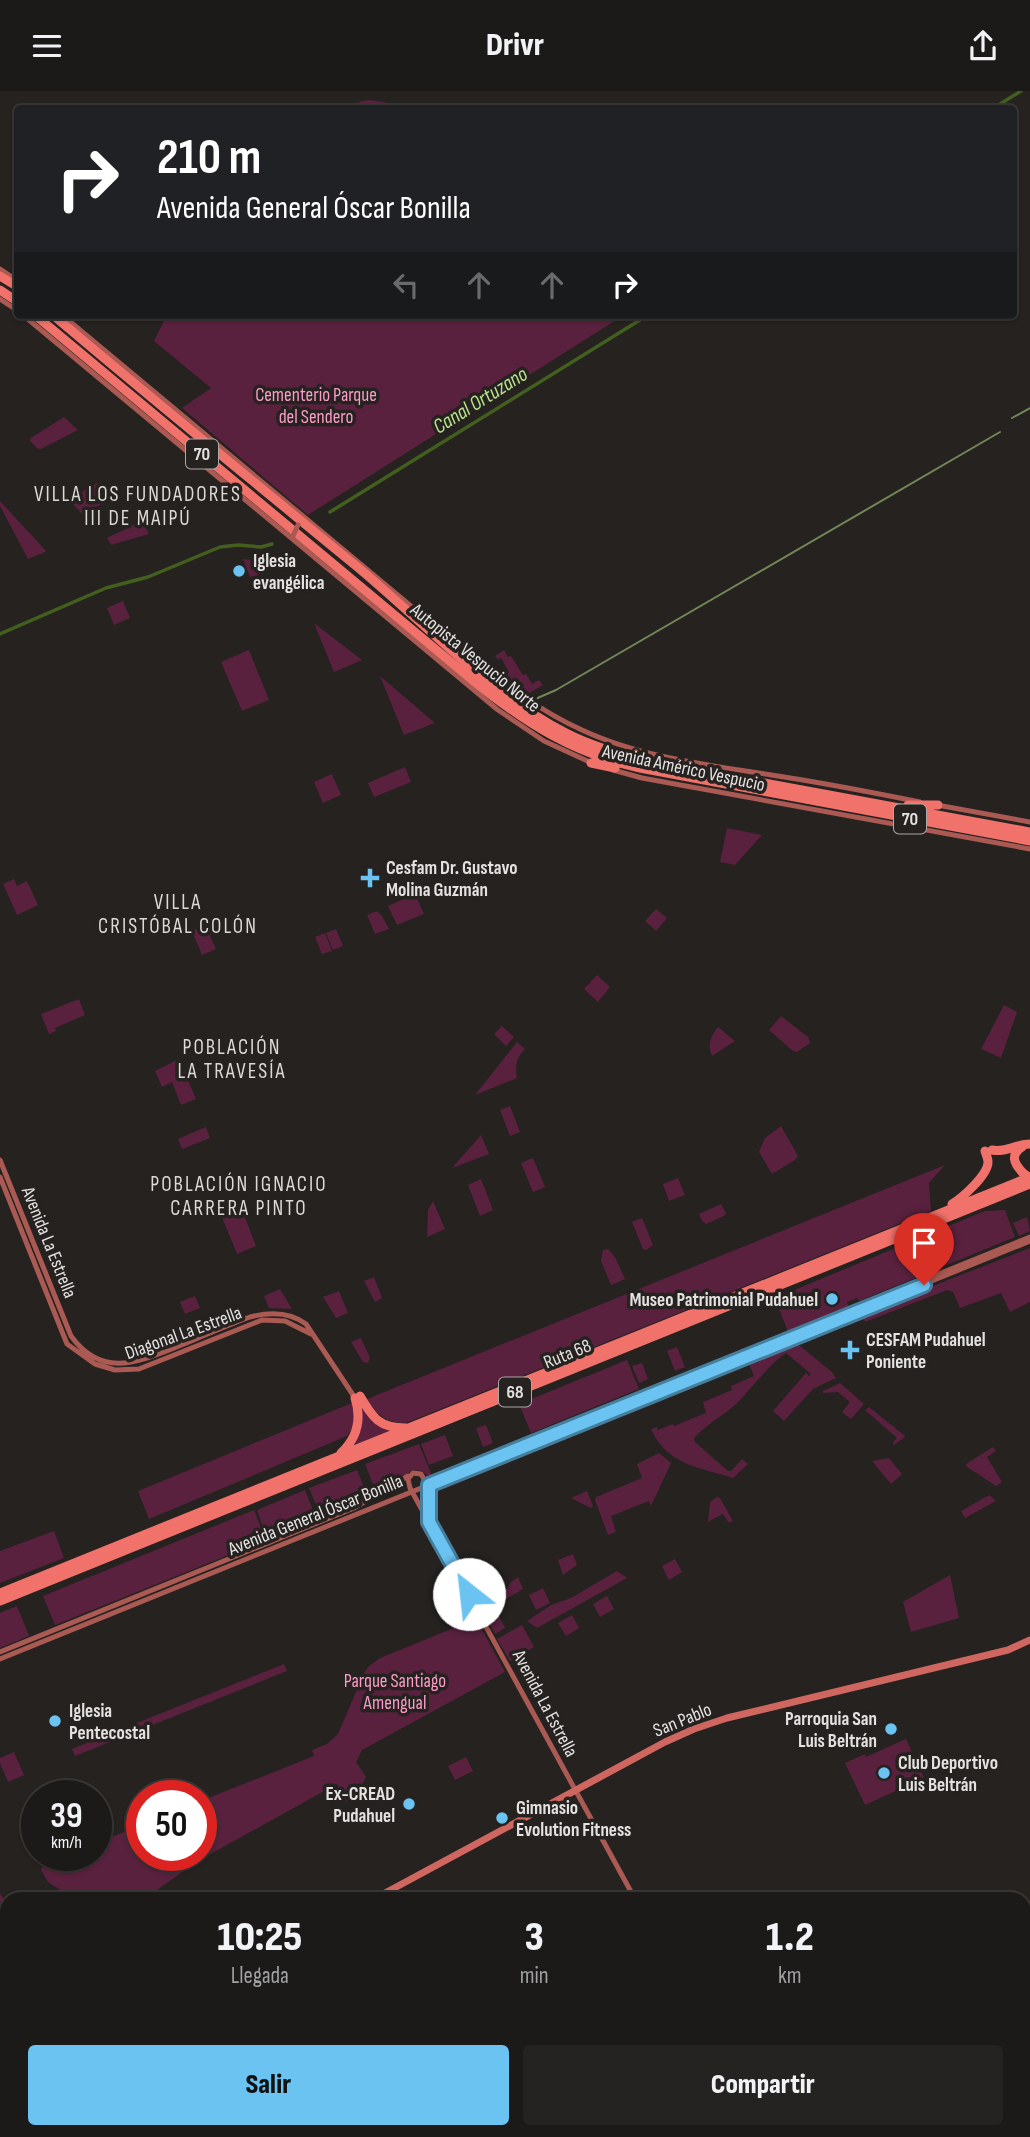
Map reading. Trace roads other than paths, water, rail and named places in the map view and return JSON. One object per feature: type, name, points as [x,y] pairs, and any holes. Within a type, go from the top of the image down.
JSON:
[{"type":"highway","name":"Autopista Vespucio Norte","points":[[39,319],[443,656],[511,711],[553,737],[607,760],[672,775],[1030,841]]},
{"type":"highway","name":"Autopista Vespucio Norte","points":[[58,319],[375,582],[474,668],[547,722],[575,737],[606,750],[660,764],[1030,832]]},
{"type":"highway","points":[[440,630],[474,668]]},
{"type":"highway","points":[[417,643],[443,656]]},
{"type":"highway","points":[[591,763],[647,775],[672,775]]},
{"type":"highway","points":[[880,804],[938,805]]},
{"type":"highway","points":[[905,1227],[947,1207],[967,1193],[988,1164],[988,1150],[1000,1151],[1030,1144]]},
{"type":"highway","points":[[1027,1176],[1015,1164],[1014,1156],[1020,1148],[1030,1144]]},
{"type":"highway","name":"Ruta 68","points":[[0,1594],[1027,1176]]},
{"type":"highway","name":"Ruta 68","points":[[0,1601],[1030,1184]]},
{"type":"highway","points":[[358,1397],[375,1419],[384,1425],[411,1427]]},
{"type":"highway","points":[[335,1458],[349,1445],[357,1430],[358,1397]]},
{"type":"main road","name":"Avenida Américo Vespucio","points":[[28,319],[417,643],[515,723],[544,741],[591,763],[642,778],[1030,849]]},
{"type":"main road","name":"Avenida Américo Vespucio","points":[[67,319],[527,701],[573,726],[639,750],[1030,822]]},
{"type":"main road","points":[[294,538],[298,524]]},
{"type":"main road","name":"Avenida La Estrella","points":[[0,1160],[71,1336]]},
{"type":"main road","name":"Avenida La Estrella","points":[[0,1177],[67,1344]]},
{"type":"main road","name":"Avenida General Óscar Bonilla","points":[[0,1659],[1030,1239]]},
{"type":"main road","name":"Diagonal La Estrella","points":[[67,1344],[95,1364],[111,1370],[127,1371],[145,1367],[250,1317],[270,1314],[292,1317],[306,1324],[314,1336]]},
{"type":"main road","name":"Diagonal La Estrella","points":[[71,1336],[94,1357],[106,1362],[128,1364],[220,1333],[271,1320],[290,1323],[314,1336]]},
{"type":"main road","points":[[314,1336],[358,1397]]},
{"type":"main road","points":[[67,1344],[82,1348]]},
{"type":"main road","points":[[410,1474],[418,1473],[428,1483]]},
{"type":"main road","name":"Avenida La Estrella","points":[[410,1474],[408,1482],[412,1492],[631,1892]]},
{"type":"main road","name":"Avenida General Óscar Bonilla","points":[[0,1651],[354,1508],[410,1474]]},
{"type":"main road","name":"Avenida La Estrella","points":[[428,1483],[429,1522]]},
{"type":"main road","name":"San Pablo","points":[[386,1892],[675,1737],[712,1723],[999,1653],[1030,1640]]},
{"type":"main road","points":[[390,1892],[393,1888]]},
{"type":"waterway","name":"Canal Ortuzano","points":[[998,105],[1021,91]]},
{"type":"waterway","name":"Canal Ortuzano","points":[[330,512],[642,319]]},
{"type":"waterway","points":[[1012,418],[1030,408]]},
{"type":"waterway","points":[[533,700],[556,690],[1000,432]]},
{"type":"waterway","name":"Canal Ortuzano","points":[[0,634],[106,588],[148,577],[220,547],[261,547],[272,544]]},
{"type":"place","name":"Iglesia evangélica","points":[[239,571]]},
{"type":"place","name":"Cesfam Dr. Gustavo Molina Guzmán","points":[[370,878]]},
{"type":"place","name":"Museo Patrimonial Pudahuel","points":[[832,1299]]},
{"type":"place","name":"CESFAM Pudahuel Poniente","points":[[850,1350]]},
{"type":"place","name":"Iglesia Pentecostal","points":[[55,1721]]},
{"type":"place","name":"Parroquia San Luis Beltrán","points":[[891,1729]]},
{"type":"place","name":"Club Deportivo Luis Beltrán","points":[[884,1773]]},
{"type":"place","name":"Ex-CREAD Pudahuel","points":[[409,1804]]},
{"type":"place","name":"Gimnasio Evolution Fitness","points":[[502,1818]]},
{"type":"district","name":"VILLA LOS FUNDADORES III DE MAIPÚ","points":[[138,506]]},
{"type":"district","name":"VILLA CRISTÓBAL COLÓN","points":[[178,914]]},
{"type":"district","name":"POBLACIÓN LA TRAVESÍA","points":[[232,1059]]},
{"type":"district","name":"POBLACIÓN IGNACIO CARRERA PINTO","points":[[239,1196]]},
{"type":"park label","name":"Cementerio Parque del Sendero","points":[[316,405]]},
{"type":"park label","name":"Parque Santiago Amengual","points":[[395,1691]]}]
